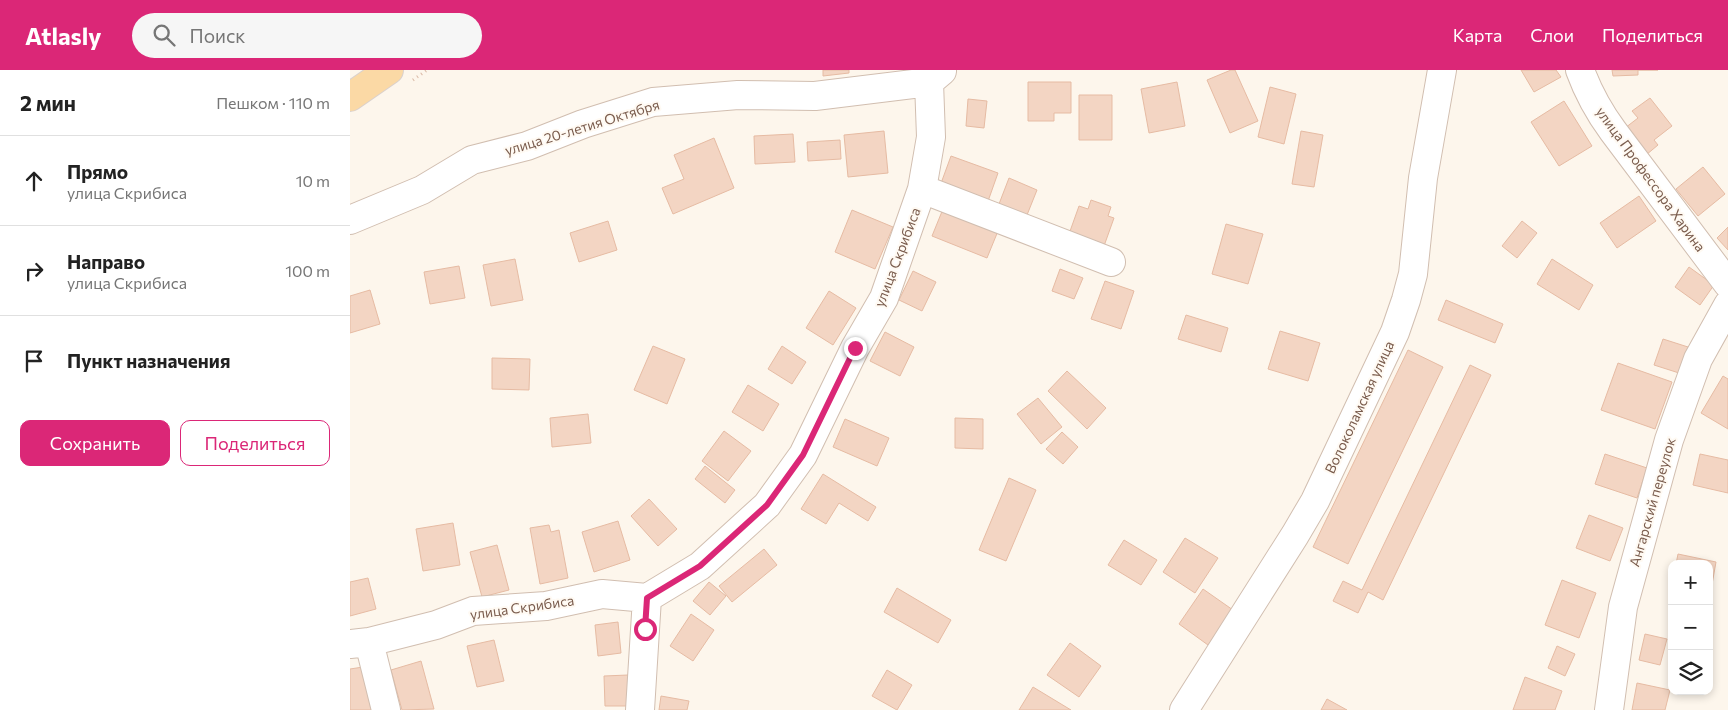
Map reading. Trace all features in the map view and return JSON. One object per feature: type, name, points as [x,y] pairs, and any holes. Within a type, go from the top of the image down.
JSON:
[{"type":"main road","points":[[350,97],[389,70]]},
{"type":"street","name":"Волоколамская улица","points":[[1184,710],[1305,518],[1395,332],[1413,274],[1423,178],[1442,70]]},
{"type":"street","name":"улица Профессора Харина","points":[[1580,70],[1586,88],[1608,124],[1728,284]]},
{"type":"street","name":"улица Скрибиса","points":[[386,710],[359,643],[436,625],[472,611],[546,606],[602,594],[647,598],[700,566],[767,505],[803,455],[855,348],[884,298],[922,189],[931,137],[936,76]]},
{"type":"street","name":"улица 20-летия Октября","points":[[350,220],[422,190],[472,160],[527,146],[583,124],[653,102],[738,95],[815,96],[936,76]]},
{"type":"street","name":"улица Скрибиса","points":[[922,189],[1111,262]]},
{"type":"street","name":"Ангарский переулок","points":[[1609,710],[1622,607],[1669,440],[1698,359],[1728,305]]},
{"type":"street","points":[[640,710],[647,598]]},
{"type":"building","points":[[823,70],[849,70],[849,73],[823,76]]},
{"type":"building","points":[[1235,70],[1258,121],[1230,133],[1207,80]]},
{"type":"building","points":[[1521,70],[1556,70],[1561,77],[1534,92]]},
{"type":"building","points":[[1612,70],[1638,70],[1638,75],[1613,76]]},
{"type":"building","points":[[1028,82],[1071,82],[1071,113],[1054,113],[1054,121],[1028,121]]},
{"type":"building","points":[[1177,82],[1185,126],[1149,133],[1141,89]]},
{"type":"building","points":[[1270,87],[1296,94],[1284,144],[1258,137]]},
{"type":"building","points":[[1079,95],[1112,95],[1112,140],[1079,140]]},
{"type":"building","points":[[1650,98],[1672,126],[1654,140],[1658,145],[1646,155],[1625,128],[1638,118],[1632,111]]},
{"type":"building","points":[[968,99],[987,101],[984,128],[966,126]]},
{"type":"building","points":[[1564,101],[1592,146],[1559,166],[1531,122]]},
{"type":"building","points":[[884,131],[888,173],[848,177],[844,135]]},
{"type":"building","points":[[1301,131],[1323,135],[1314,187],[1292,184]]},
{"type":"building","points":[[793,134],[795,162],[755,164],[754,136]]},
{"type":"building","points":[[714,138],[734,188],[673,214],[662,188],[684,179],[674,155]]},
{"type":"building","points":[[840,140],[841,159],[808,161],[807,142]]},
{"type":"building","points":[[951,156],[998,173],[987,204],[940,186]]},
{"type":"building","points":[[1703,167],[1725,194],[1698,216],[1676,189]]},
{"type":"building","points":[[1009,178],[1037,190],[1027,215],[999,204]]},
{"type":"building","points":[[1639,196],[1656,221],[1617,248],[1600,223]]},
{"type":"building","points":[[1091,200],[1111,207],[1108,216],[1114,218],[1104,246],[1069,234],[1079,206],[1088,209]]},
{"type":"building","points":[[943,209],[998,231],[987,258],[932,236]]},
{"type":"building","points":[[852,210],[893,227],[875,269],[835,252]]},
{"type":"building","points":[[608,221],[617,250],[579,262],[570,233]]},
{"type":"building","points":[[1522,221],[1537,233],[1517,258],[1502,246]]},
{"type":"building","points":[[1226,224],[1263,234],[1248,284],[1212,274]]},
{"type":"building","points":[[1728,227],[1728,250],[1717,238]]},
{"type":"building","points":[[515,259],[523,300],[491,306],[483,265]]},
{"type":"building","points":[[1552,259],[1593,285],[1579,310],[1537,284]]},
{"type":"building","points":[[459,266],[465,298],[430,304],[424,272]]},
{"type":"building","points":[[1689,267],[1714,285],[1700,305],[1675,287]]},
{"type":"building","points":[[1060,269],[1083,278],[1074,299],[1052,291]]},
{"type":"building","points":[[913,271],[936,282],[922,311],[899,300]]},
{"type":"building","points":[[1105,281],[1134,291],[1121,329],[1091,319]]},
{"type":"building","points":[[370,290],[380,324],[350,333],[350,296]]},
{"type":"building","points":[[829,291],[856,308],[833,345],[806,328]]},
{"type":"building","points":[[1446,300],[1503,324],[1495,343],[1438,320]]},
{"type":"building","points":[[1186,315],[1228,328],[1221,352],[1178,339]]},
{"type":"building","points":[[1280,331],[1320,343],[1308,381],[1268,369]]},
{"type":"building","points":[[885,332],[914,347],[900,376],[870,361]]},
{"type":"building","points":[[1663,339],[1688,347],[1679,373],[1654,365]]},
{"type":"building","points":[[653,346],[685,359],[667,404],[634,390]]},
{"type":"building","points":[[782,346],[806,362],[792,384],[768,369]]},
{"type":"building","points":[[1408,350],[1443,367],[1348,564],[1313,547]]},
{"type":"building","points":[[492,358],[530,359],[529,390],[492,389]]},
{"type":"building","points":[[1618,363],[1672,382],[1655,429],[1601,410]]},
{"type":"building","points":[[1470,365],[1491,375],[1383,600],[1368,592],[1358,613],[1333,601],[1343,581],[1362,590]]},
{"type":"building","points":[[1067,371],[1106,408],[1087,429],[1048,391]]},
{"type":"building","points":[[1723,376],[1728,379],[1728,429],[1701,413]]},
{"type":"building","points":[[748,385],[779,404],[763,431],[732,412]]},
{"type":"building","points":[[1038,398],[1062,427],[1041,444],[1017,414]]},
{"type":"building","points":[[588,414],[591,443],[552,447],[550,418]]},
{"type":"building","points":[[955,418],[983,419],[983,449],[955,448]]},
{"type":"building","points":[[845,419],[889,438],[877,466],[833,447]]},
{"type":"building","points":[[724,431],[751,451],[728,481],[702,461]]},
{"type":"building","points":[[1062,432],[1078,447],[1063,464],[1046,449]]},
{"type":"building","points":[[1605,454],[1647,468],[1637,498],[1595,484]]},
{"type":"building","points":[[1700,454],[1728,460],[1728,493],[1693,485]]},
{"type":"building","points":[[705,466],[735,490],[725,503],[695,479]]},
{"type":"building","points":[[823,474],[876,507],[868,521],[839,503],[826,524],[801,509]]},
{"type":"building","points":[[1009,478],[1036,490],[1006,561],[979,550]]},
{"type":"building","points":[[649,499],[677,529],[658,546],[631,516]]},
{"type":"building","points":[[1589,515],[1623,528],[1610,561],[1576,548]]},
{"type":"building","points":[[618,521],[630,560],[594,572],[582,532]]},
{"type":"building","points":[[453,523],[460,565],[423,571],[416,529]]},
{"type":"building","points":[[549,525],[551,532],[559,530],[568,578],[540,584],[530,528]]},
{"type":"building","points":[[1185,538],[1218,558],[1195,593],[1163,572]]},
{"type":"building","points":[[1124,540],[1157,560],[1141,585],[1108,565]]},
{"type":"building","points":[[497,545],[509,590],[482,597],[470,552]]},
{"type":"building","points":[[764,549],[777,565],[732,602],[719,586]]},
{"type":"building","points":[[1678,554],[1706,560],[1677,560]]},
{"type":"building","points":[[1713,561],[1716,562],[1713,579]]},
{"type":"building","points":[[368,578],[376,609],[350,616],[350,582]]},
{"type":"building","points":[[1562,580],[1596,593],[1579,638],[1545,625]]},
{"type":"building","points":[[709,582],[726,596],[710,615],[693,601]]},
{"type":"building","points":[[897,588],[951,620],[938,643],[884,612]]},
{"type":"building","points":[[1203,589],[1233,610],[1208,645],[1179,624]]},
{"type":"building","points":[[691,614],[714,630],[693,661],[670,646]]},
{"type":"building","points":[[618,622],[621,653],[598,656],[595,625]]},
{"type":"building","points":[[1645,634],[1667,639],[1660,665],[1639,660]]},
{"type":"building","points":[[494,640],[504,681],[477,687],[467,646]]},
{"type":"building","points":[[1070,643],[1101,666],[1079,697],[1047,675]]},
{"type":"building","points":[[1557,646],[1575,654],[1565,676],[1548,668]]},
{"type":"building","points":[[421,661],[434,709],[402,710],[391,670]]},
{"type":"building","points":[[363,667],[372,710],[350,710],[350,669]]},
{"type":"building","points":[[887,670],[912,685],[897,710],[872,696]]},
{"type":"building","points":[[628,675],[629,706],[605,706],[604,676]]},
{"type":"building","points":[[1525,677],[1562,691],[1555,710],[1513,710]]},
{"type":"building","points":[[1637,683],[1668,690],[1669,695],[1665,710],[1632,710]]},
{"type":"building","points":[[1033,687],[1071,710],[1019,710]]},
{"type":"building","points":[[661,696],[689,701],[687,710],[659,710]]},
{"type":"building","points":[[1327,699],[1347,710],[1321,710]]},
{"type":"route","points":[[645,629],[647,598],[700,566],[767,505],[803,455],[855,348]]}]
